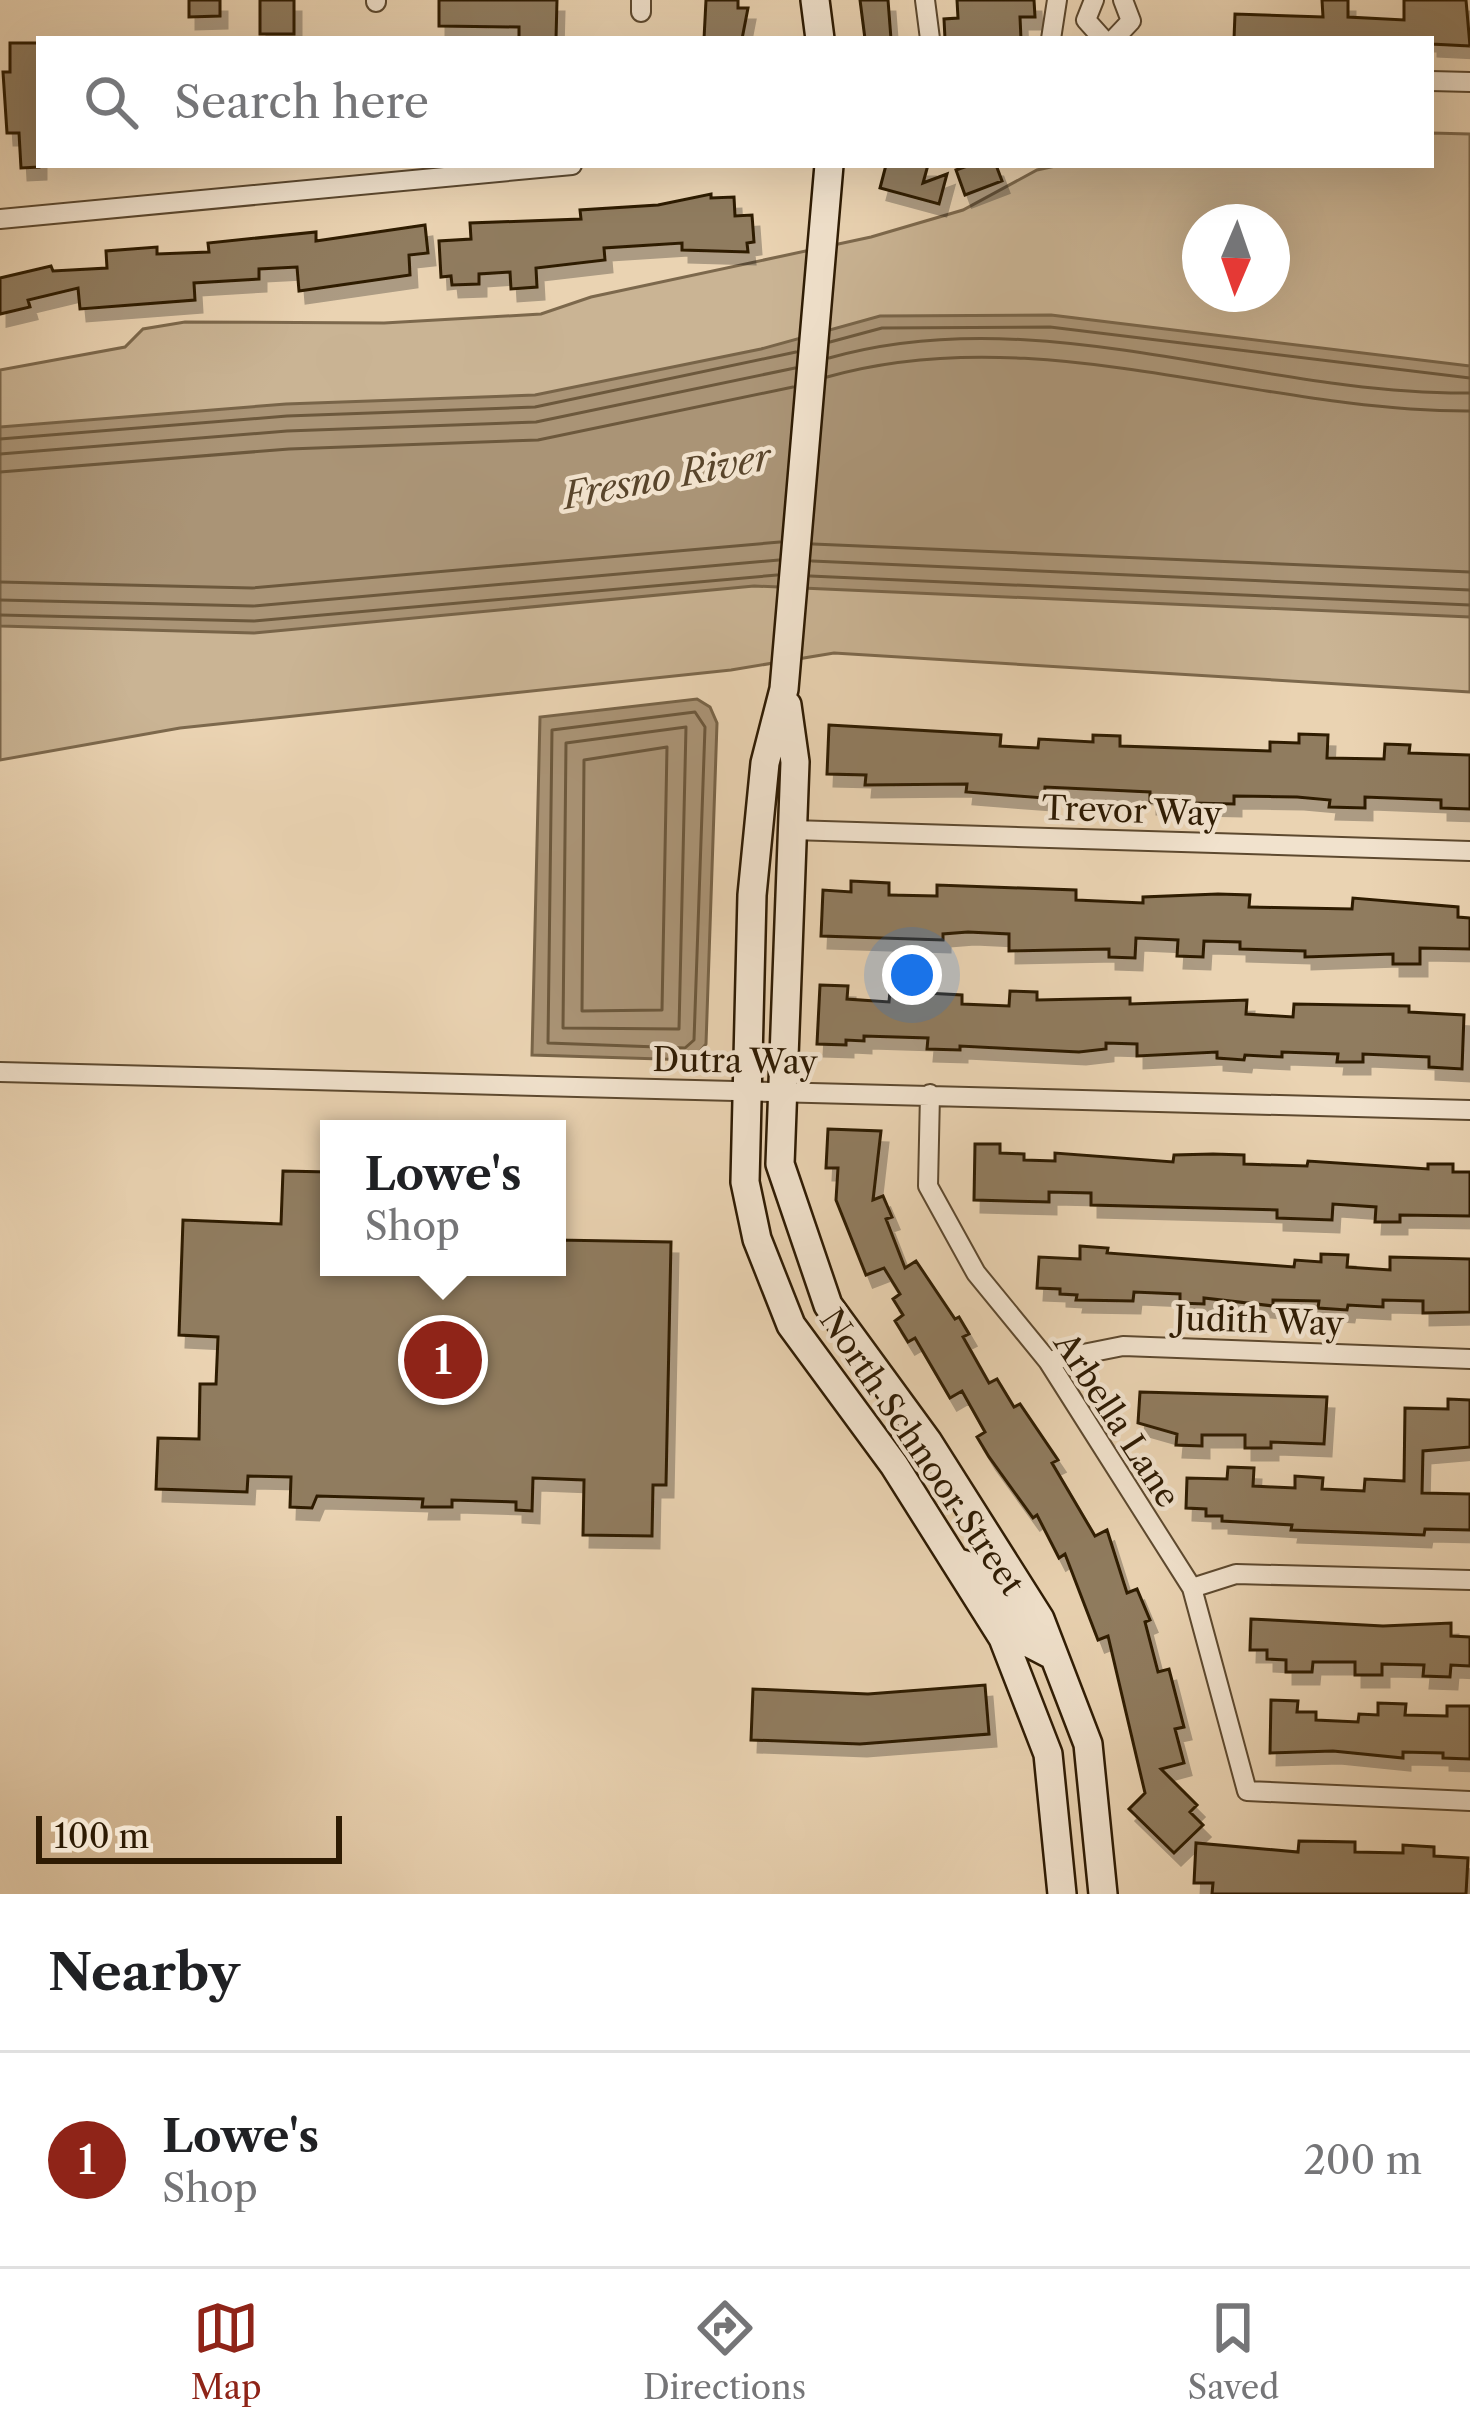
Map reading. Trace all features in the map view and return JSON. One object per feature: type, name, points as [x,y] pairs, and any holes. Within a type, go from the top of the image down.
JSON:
[{"type":"street","points":[[815,0],[820,36]]},
{"type":"street","points":[[925,0],[930,36]]},
{"type":"street","points":[[1051,36],[1057,0]]},
{"type":"street","points":[[1091,35],[1086,12],[1094,0]]},
{"type":"street","points":[[1123,0],[1123,33]]},
{"type":"street","points":[[1123,33],[1141,0]]},
{"type":"street","points":[[1434,81],[1470,82]]},
{"type":"street","points":[[0,219],[540,168]]},
{"type":"street","name":"North Schnoor Street","points":[[829,168],[784,689],[765,763],[758,829],[745,1182],[757,1239],[791,1325],[894,1465],[1003,1638],[1048,1754],[1062,1894]]},
{"type":"street","name":"North Schnoor Street","points":[[784,689],[795,762],[780,1164],[828,1305],[928,1442],[1040,1619],[1088,1744],[1103,1894]]},
{"type":"street","name":"Trevor Way","points":[[793,830],[1470,851]]},
{"type":"street","name":"Dutra Way","points":[[0,1072],[1470,1110]]},
{"type":"street","name":"Arbella Lane","points":[[930,1094],[928,1186],[976,1273],[1048,1361],[1192,1588],[1247,1791],[1470,1801]]},
{"type":"street","name":"Judith Way","points":[[1048,1361],[1123,1346],[1470,1359]]},
{"type":"street","points":[[955,1562],[990,1572],[1029,1642],[1054,1656]]},
{"type":"street","points":[[1192,1588],[1236,1574],[1470,1580]]},
{"type":"shaded area","points":[[1434,133],[1470,134],[1470,692],[834,653],[731,670],[180,728],[0,760],[0,370],[125,347],[143,329],[185,322],[384,323],[541,314],[591,297],[871,237],[963,210],[1046,168],[1434,168]]},
{"type":"water","name":"Fresno River","points":[[1051,315],[1470,366],[1470,617],[754,586],[254,633],[0,626],[0,427],[286,404],[535,395],[761,349],[880,316]]},
{"type":"water","points":[[697,699],[710,707],[717,723],[706,1044],[693,1060],[532,1055],[540,717]]},
{"type":"building","points":[[189,0],[220,0],[220,16],[189,17]]},
{"type":"building","points":[[260,0],[294,0],[294,34],[260,34]]},
{"type":"building","points":[[439,0],[557,0],[556,36],[519,36],[519,27],[439,26]]},
{"type":"building","points":[[706,0],[738,0],[738,8],[748,8],[743,36],[704,36]]},
{"type":"building","points":[[860,0],[888,0],[891,36],[865,36]]},
{"type":"building","points":[[957,0],[1034,0],[1035,17],[1020,17],[1021,36],[945,36],[944,19],[958,18]]},
{"type":"building","points":[[1322,0],[1348,0],[1348,17],[1404,20],[1404,0],[1466,0],[1470,46],[1434,44],[1434,36],[1234,36],[1235,14],[1323,17]]},
{"type":"building","points":[[10,43],[36,43],[36,167],[21,168],[19,133],[7,133],[3,72],[10,72]]},
{"type":"building","points":[[885,168],[927,168],[923,183],[947,174],[939,204],[880,188]]},
{"type":"building","points":[[997,168],[1002,181],[965,195],[956,170]]},
{"type":"building","points":[[711,194],[711,198],[734,197],[735,216],[752,215],[754,242],[747,243],[748,252],[682,250],[682,243],[604,248],[605,260],[536,268],[537,287],[511,289],[510,272],[479,274],[479,284],[452,285],[451,276],[441,277],[439,241],[471,239],[470,223],[581,219],[580,210],[658,205]]},
{"type":"building","points":[[425,225],[428,253],[409,255],[410,275],[299,291],[297,267],[259,269],[259,279],[194,283],[195,300],[80,309],[78,288],[28,300],[30,307],[0,314],[0,278],[51,266],[53,271],[107,268],[106,251],[157,247],[157,254],[209,252],[208,243],[316,232],[316,241]]},
{"type":"building","points":[[829,725],[1001,735],[1000,746],[1038,748],[1039,739],[1093,742],[1093,735],[1120,736],[1120,746],[1270,751],[1270,742],[1299,743],[1299,734],[1328,735],[1327,758],[1384,759],[1385,744],[1410,745],[1409,753],[1470,755],[1470,809],[1441,808],[1441,800],[1365,797],[1365,808],[1329,807],[1330,800],[1297,797],[1234,796],[1234,804],[1150,802],[1150,792],[1045,787],[1044,798],[966,792],[967,784],[865,785],[866,775],[827,774]]},
{"type":"building","points":[[851,881],[889,883],[889,895],[937,896],[937,885],[1076,890],[1076,900],[1143,903],[1143,897],[1218,894],[1250,895],[1249,907],[1352,909],[1353,898],[1458,907],[1458,917],[1470,918],[1470,949],[1420,948],[1420,964],[1393,964],[1393,954],[1305,957],[1305,951],[1240,949],[1240,942],[1204,941],[1203,957],[1177,956],[1178,940],[1136,938],[1135,958],[1109,957],[1109,949],[1009,951],[1009,934],[943,934],[943,940],[821,936],[823,890],[851,892]]},
{"type":"building","points":[[820,985],[848,986],[847,999],[889,1002],[890,991],[962,995],[962,1004],[1009,1006],[1010,991],[1037,992],[1037,1000],[1130,998],[1130,1004],[1247,1000],[1246,1014],[1293,1017],[1294,1004],[1409,1006],[1409,1012],[1464,1015],[1462,1069],[1429,1067],[1429,1057],[1363,1054],[1363,1062],[1337,1062],[1338,1054],[1282,1052],[1282,1057],[1245,1055],[1244,1060],[1217,1058],[1217,1052],[1137,1056],[1137,1044],[1106,1043],[1106,1049],[1079,1052],[960,1046],[960,1050],[927,1049],[928,1038],[864,1036],[864,1041],[846,1040],[846,1045],[817,1044]]},
{"type":"building","points":[[828,1129],[881,1131],[873,1200],[883,1196],[892,1217],[886,1219],[905,1268],[916,1261],[955,1319],[959,1317],[969,1334],[963,1337],[989,1383],[997,1379],[1014,1407],[1020,1404],[1058,1460],[1052,1463],[1095,1536],[1107,1530],[1127,1593],[1137,1589],[1150,1620],[1145,1622],[1158,1672],[1169,1669],[1184,1727],[1175,1729],[1184,1763],[1161,1769],[1197,1805],[1190,1812],[1203,1825],[1174,1853],[1129,1809],[1145,1793],[1108,1636],[1098,1640],[1065,1554],[1059,1558],[1037,1515],[1033,1518],[977,1437],[985,1432],[962,1391],[950,1398],[915,1338],[908,1342],[895,1321],[903,1315],[893,1299],[900,1294],[884,1268],[866,1275],[836,1200],[838,1168],[826,1168]]},
{"type":"building","points":[[975,1144],[1000,1144],[1000,1153],[1024,1154],[1024,1160],[1055,1161],[1055,1153],[1173,1162],[1174,1155],[1213,1154],[1244,1155],[1244,1164],[1307,1166],[1308,1161],[1428,1169],[1428,1164],[1453,1164],[1453,1172],[1470,1172],[1470,1216],[1400,1215],[1400,1222],[1375,1222],[1376,1207],[1333,1204],[1332,1220],[1277,1218],[1277,1210],[1091,1205],[1091,1193],[1049,1192],[1049,1202],[974,1200]]},
{"type":"building","points":[[283,1171],[320,1172],[320,1276],[566,1276],[566,1240],[671,1242],[666,1485],[653,1485],[652,1536],[583,1535],[584,1480],[533,1478],[532,1511],[516,1510],[516,1502],[452,1500],[452,1507],[422,1507],[423,1499],[317,1496],[312,1508],[290,1507],[291,1477],[248,1476],[247,1492],[156,1489],[158,1438],[199,1439],[200,1384],[216,1384],[218,1337],[179,1335],[183,1220],[281,1224]]},
{"type":"building","points":[[1080,1246],[1108,1248],[1107,1253],[1294,1267],[1295,1260],[1321,1262],[1321,1254],[1348,1255],[1347,1267],[1390,1270],[1390,1257],[1470,1259],[1470,1312],[1423,1313],[1423,1301],[1383,1300],[1383,1307],[1348,1305],[1347,1310],[1318,1308],[1319,1301],[1273,1300],[1273,1306],[1204,1298],[1204,1304],[1180,1303],[1180,1294],[1134,1292],[1133,1301],[1076,1300],[1077,1295],[1060,1294],[1060,1289],[1037,1288],[1039,1257],[1080,1259]]},
{"type":"building","points":[[1140,1392],[1327,1397],[1324,1444],[1271,1442],[1271,1448],[1245,1448],[1245,1435],[1202,1435],[1202,1446],[1176,1445],[1177,1434],[1138,1423]]},
{"type":"building","points":[[1448,1399],[1470,1400],[1470,1447],[1423,1451],[1422,1493],[1470,1494],[1470,1530],[1425,1529],[1424,1535],[1291,1530],[1292,1525],[1222,1521],[1222,1516],[1206,1516],[1206,1509],[1186,1508],[1187,1478],[1227,1479],[1228,1467],[1254,1468],[1253,1486],[1295,1488],[1295,1476],[1323,1478],[1322,1489],[1364,1491],[1365,1479],[1404,1481],[1405,1408],[1448,1409]]},
{"type":"building","points":[[1251,1619],[1383,1626],[1451,1623],[1451,1636],[1470,1637],[1470,1666],[1451,1665],[1450,1677],[1423,1676],[1424,1665],[1382,1664],[1382,1675],[1355,1675],[1355,1662],[1313,1662],[1312,1672],[1286,1672],[1286,1660],[1267,1659],[1267,1650],[1250,1650]]},
{"type":"building","points":[[985,1685],[989,1734],[860,1744],[751,1740],[753,1689],[868,1694]]},
{"type":"building","points":[[1271,1700],[1298,1701],[1297,1712],[1316,1712],[1316,1720],[1358,1722],[1359,1714],[1378,1715],[1378,1703],[1406,1704],[1405,1715],[1447,1716],[1447,1706],[1470,1706],[1470,1759],[1443,1758],[1443,1753],[1403,1752],[1403,1758],[1333,1751],[1270,1753]]},
{"type":"building","points":[[1299,1841],[1355,1842],[1355,1852],[1403,1853],[1403,1845],[1434,1847],[1434,1856],[1468,1858],[1466,1894],[1212,1894],[1213,1883],[1194,1883],[1196,1843],[1298,1852]]},
{"type":"place","name":"Lowe's","points":[[443,1360]]}]
